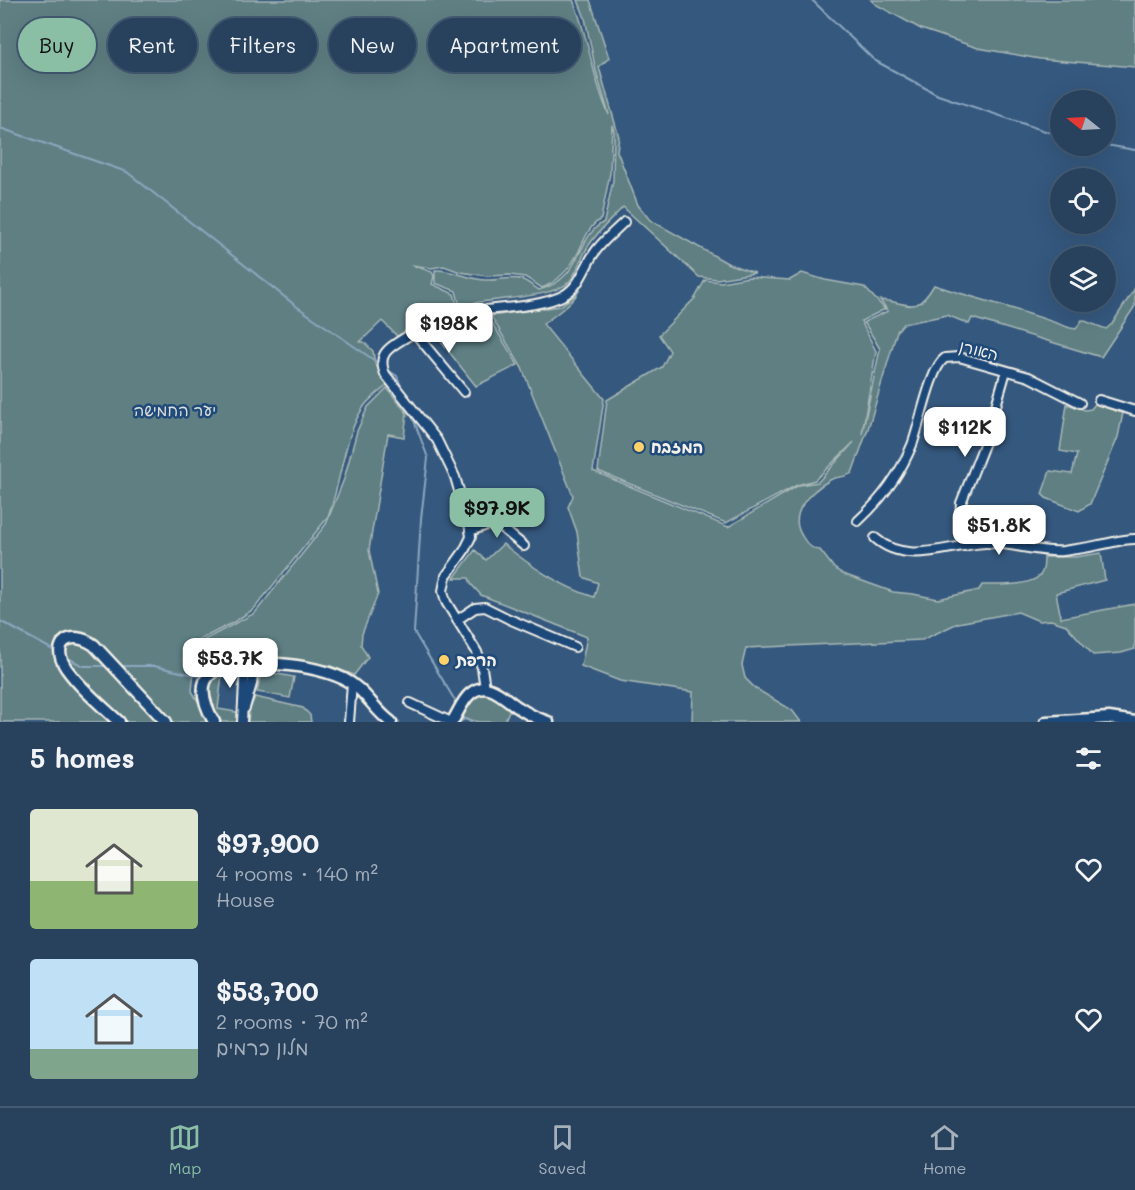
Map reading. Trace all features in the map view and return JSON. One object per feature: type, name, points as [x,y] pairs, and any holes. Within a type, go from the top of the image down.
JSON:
[{"type":"main road","points":[[119,722],[65,666],[60,650],[62,644],[68,639],[78,638],[94,645],[166,722]]},
{"type":"main road","points":[[214,722],[204,699],[206,680],[220,668],[250,663],[317,669],[334,675],[365,694],[391,722]]},
{"type":"main road","points":[[452,722],[469,696],[476,690],[485,688],[496,691],[524,711],[548,722]]},
{"type":"main road","points":[[1046,722],[1109,718],[1135,722]]},
{"type":"street","points":[[485,688],[477,652],[445,598],[443,583],[448,572],[467,547],[471,531],[454,473],[444,452],[390,380],[382,367],[382,357],[386,350],[414,332],[453,315],[547,301],[564,295],[576,285],[598,247],[624,222]]},
{"type":"street","points":[[414,332],[464,392]]},
{"type":"street","name":"האורן","points":[[858,521],[883,494],[906,458],[940,362],[948,357],[955,356],[1035,379],[1080,403]]},
{"type":"street","points":[[965,546],[960,517],[962,499],[985,442],[1006,371]]},
{"type":"street","points":[[1099,400],[1135,411]]},
{"type":"street","points":[[471,531],[490,524],[497,524],[524,546]]},
{"type":"street","points":[[875,538],[891,548],[910,552],[934,552],[998,543],[1033,550],[1062,551],[1135,539]]},
{"type":"street","points":[[457,620],[471,610],[485,607],[575,647]]},
{"type":"street","points":[[242,719],[250,663]]},
{"type":"street","points":[[350,722],[352,684]]},
{"type":"street","points":[[410,703],[452,722]]},
{"type":"green space","name":"יער החמישה","points":[[0,0],[573,0],[579,18],[428,18],[428,72],[581,72],[581,23],[598,87],[609,115],[596,71],[585,18],[578,0],[590,0],[609,58],[599,67],[619,137],[617,151],[638,205],[650,220],[729,264],[755,273],[717,279],[699,277],[623,207],[593,240],[572,278],[561,288],[534,295],[460,306],[456,291],[435,283],[435,270],[485,280],[518,279],[539,290],[554,284],[564,276],[572,267],[588,237],[604,222],[613,181],[614,131],[612,125],[610,173],[601,219],[590,229],[572,263],[564,273],[542,288],[525,277],[487,276],[460,272],[444,266],[431,268],[412,265],[432,272],[434,276],[432,284],[454,294],[459,311],[424,322],[398,337],[382,321],[360,342],[364,342],[373,351],[375,364],[390,383],[367,402],[358,416],[347,444],[328,517],[254,609],[199,640],[191,651],[188,651],[184,660],[197,666],[194,670],[192,691],[210,722],[0,722]]},
{"type":"green space","points":[[871,0],[1135,0],[1135,67],[1040,59],[978,48],[921,29]]},
{"type":"green space","points":[[592,262],[574,298],[543,324],[604,399],[593,471],[728,527],[799,485],[818,482],[854,442],[815,480],[797,485],[726,523],[598,471],[607,400],[662,367],[670,351],[659,335],[695,298],[705,280],[721,282],[749,277],[790,280],[802,273],[864,287],[885,309],[861,321],[876,351],[862,434],[880,349],[864,322],[888,311],[880,300],[905,305],[916,304],[922,301],[934,285],[1070,328],[1076,329],[1082,320],[1106,329],[1112,324],[1135,288],[1135,306],[1101,357],[972,318],[969,324],[947,315],[903,324],[897,331],[868,429],[852,473],[830,480],[816,490],[803,504],[797,519],[805,541],[820,550],[834,568],[843,574],[893,592],[938,599],[979,590],[982,585],[1006,585],[1032,580],[1042,572],[1044,557],[1075,557],[1101,553],[1105,580],[1056,593],[1061,618],[1135,604],[1135,649],[1121,653],[1093,655],[1066,625],[1051,620],[1039,621],[1018,612],[958,623],[922,640],[746,648],[742,665],[745,678],[756,689],[792,710],[801,722],[692,722],[693,692],[620,681],[581,666],[587,637],[481,595],[471,584],[469,578],[454,578],[475,550],[486,560],[503,544],[546,575],[594,597],[598,583],[583,577],[577,532],[568,507],[573,496],[522,368],[491,316],[560,306],[574,296]]},
{"type":"green space","points":[[489,318],[518,365],[476,386],[435,334],[445,326]]},
{"type":"green space","points":[[387,388],[407,413],[404,437],[388,434],[369,550],[378,594],[362,634],[361,645],[368,657],[354,675],[328,665],[253,657],[232,658],[205,665],[187,657],[204,640],[255,613],[326,524],[344,479],[357,431],[368,407]]},
{"type":"green space","points":[[1067,404],[1085,410],[1091,409],[1095,404],[1123,413],[1118,437],[1090,504],[1079,511],[1046,498],[1042,494],[1050,471],[1072,474],[1077,454],[1060,451]]},
{"type":"green space","points":[[240,668],[239,676],[222,674],[218,709],[238,713],[238,722],[219,722],[211,702],[210,686],[219,675],[228,671]]},
{"type":"green space","points":[[261,671],[294,677],[290,698],[257,692]]},
{"type":"green space","points":[[482,692],[494,696],[510,709],[504,722],[479,722],[462,718],[469,702]]},
{"type":"green space","points":[[255,697],[303,708],[310,715],[311,722],[248,722],[249,711]]},
{"type":"waterway","points":[[812,0],[874,60],[938,95],[1050,133]]},
{"type":"waterway","points":[[0,128],[127,172],[296,306],[381,365]]},
{"type":"waterway","points":[[1116,147],[1135,150]]},
{"type":"waterway","points":[[385,368],[397,376],[403,391]]},
{"type":"waterway","points":[[410,410],[428,458],[421,519],[414,632],[457,704]]},
{"type":"waterway","points":[[0,621],[55,651]]},
{"type":"waterway","points":[[66,657],[83,666],[108,666]]},
{"type":"waterway","points":[[211,668],[221,663]]},
{"type":"waterway","points":[[120,666],[154,666],[203,677]]},
{"type":"waterway","points":[[348,675],[358,682]]},
{"type":"waterway","points":[[377,701],[399,722]]},
{"type":"waterway","points":[[461,712],[465,719]]},
{"type":"waterway","points":[[459,722],[465,719],[471,722]]},
{"type":"place","name":"המזבח","points":[[639,447]]},
{"type":"place","name":"הרפת","points":[[444,660]]}]
